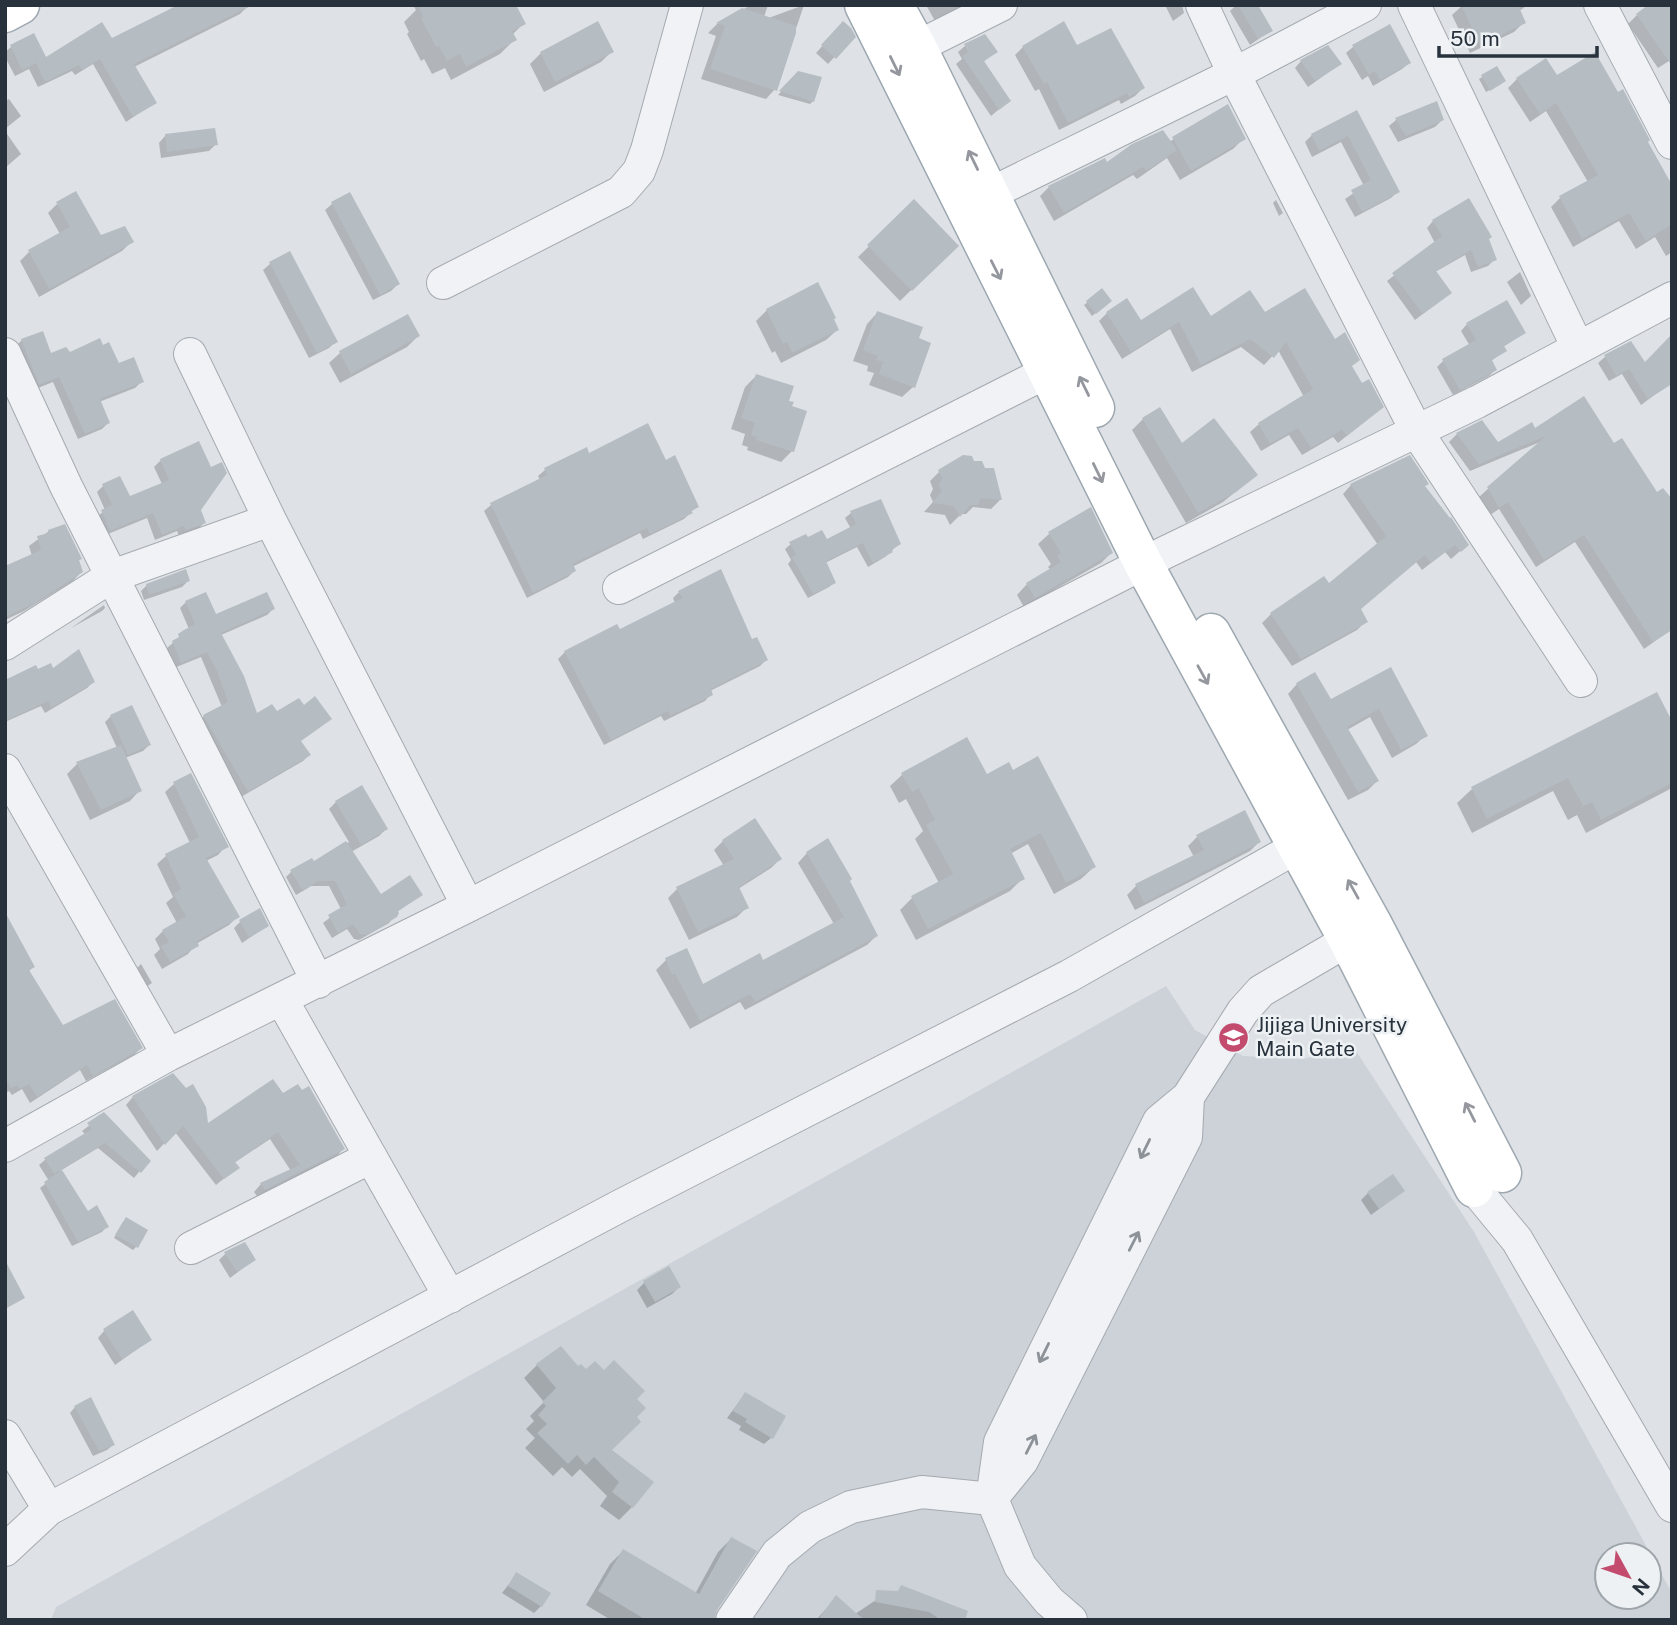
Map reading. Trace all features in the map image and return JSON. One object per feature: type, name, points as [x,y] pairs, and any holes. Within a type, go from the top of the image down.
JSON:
[{"type":"main road","points":[[5,13],[20,5]]},
{"type":"main road","points":[[864,5],[977,200],[1297,847],[1361,933]]},
{"type":"main road","points":[[894,5],[917,47],[1047,373],[1154,557],[1361,933],[1488,1181]]},
{"type":"street","points":[[443,284],[621,191],[639,171],[687,5]]},
{"type":"street","points":[[917,47],[1001,5]]},
{"type":"street","points":[[1202,5],[1234,74],[1417,432],[1581,681]]},
{"type":"street","points":[[977,200],[1234,74],[1365,5]]},
{"type":"street","points":[[1414,5],[1578,348]]},
{"type":"street","points":[[1600,5],[1672,144]]},
{"type":"street","points":[[7,1141],[168,1055],[318,982],[1154,557],[1417,432],[1672,298]]},
{"type":"street","points":[[5,354],[66,486],[318,982]]},
{"type":"street","points":[[190,354],[270,520],[468,906]]},
{"type":"street","points":[[619,587],[1047,373]]},
{"type":"street","points":[[5,644],[112,576],[270,520]]},
{"type":"street","points":[[5,771],[168,1055]]},
{"type":"street","points":[[5,1550],[49,1508],[620,1206],[1069,976],[1297,847]]},
{"type":"street","points":[[1071,1620],[1049,1601],[1020,1566],[992,1499],[1000,1442],[1159,1121],[1188,1097],[1243,1011],[1261,992],[1361,933]]},
{"type":"street","points":[[282,1000],[450,1297]]},
{"type":"street","points":[[191,1248],[371,1157]]},
{"type":"street","points":[[1488,1181],[1517,1240],[1672,1506]]},
{"type":"street","points":[[5,1436],[49,1508]]},
{"type":"street","points":[[732,1620],[777,1554],[810,1527],[851,1507],[922,1492],[992,1499]]},
{"type":"shaded area","points":[[1166,986],[1195,1030],[1243,1056],[1303,1059],[1354,1048],[1474,1232],[1643,1541],[1593,1541],[1593,1611],[1663,1611],[1663,1577],[1672,1593],[1672,1620],[51,1620],[56,1607]]},
{"type":"building","points":[[178,5],[253,5],[134,64],[157,103],[133,117],[100,59],[82,70],[79,65],[45,82],[36,63],[22,70],[10,45],[34,33],[46,57],[102,22],[112,38]]},
{"type":"building","points":[[418,5],[516,5],[526,24],[512,31],[517,40],[466,67],[460,54],[447,61],[439,46],[436,47],[421,18],[423,17]]},
{"type":"building","points":[[1238,5],[1258,5],[1273,31],[1258,39]]},
{"type":"building","points":[[1461,5],[1518,5],[1526,23],[1480,45]]},
{"type":"building","points":[[1648,5],[1672,5],[1672,66],[1636,14]]},
{"type":"building","points":[[742,8],[796,26],[777,91],[710,69],[725,26],[716,23]]},
{"type":"building","points":[[598,21],[614,52],[555,82],[540,52]]},
{"type":"building","points":[[843,21],[856,37],[836,59],[821,45]]},
{"type":"building","points":[[1064,21],[1077,45],[1111,28],[1145,88],[1129,97],[1127,93],[1068,123],[1047,82],[1044,84],[1022,46]]},
{"type":"building","points":[[1390,24],[1411,63],[1380,80],[1375,71],[1369,75],[1352,45]]},
{"type":"building","points":[[985,34],[998,52],[984,61],[1011,101],[999,110],[962,56],[968,52],[964,44]]},
{"type":"building","points":[[1328,45],[1342,64],[1315,81],[1300,60]]},
{"type":"building","points":[[1595,52],[1618,92],[1623,89],[1672,185],[1672,224],[1646,241],[1629,213],[1582,239],[1559,196],[1598,175],[1556,103],[1540,114],[1516,78],[1546,58],[1557,75]]},
{"type":"building","points":[[1497,66],[1506,81],[1490,91],[1481,75]]},
{"type":"building","points":[[798,71],[822,77],[814,102],[779,91]]},
{"type":"building","points":[[1437,101],[1444,120],[1406,136],[1395,118]]},
{"type":"building","points":[[1228,104],[1246,139],[1191,171],[1172,137]]},
{"type":"building","points":[[1357,110],[1400,192],[1362,212],[1351,190],[1371,180],[1348,136],[1319,151],[1311,134]]},
{"type":"building","points":[[215,128],[218,145],[167,152],[165,134]]},
{"type":"building","points":[[1163,130],[1177,150],[1146,171],[1143,167],[1064,213],[1048,186],[1105,158],[1107,162],[1132,144]]},
{"type":"building","points":[[76,191],[101,235],[125,226],[134,242],[49,289],[28,250],[70,227],[56,202]]},
{"type":"building","points":[[350,192],[400,284],[380,295],[331,202]]},
{"type":"building","points":[[1469,198],[1492,237],[1489,239],[1497,260],[1478,267],[1471,250],[1436,271],[1452,293],[1423,314],[1392,273],[1442,236],[1432,220]]},
{"type":"building","points":[[914,199],[959,246],[912,291],[867,245]]},
{"type":"building","points":[[290,251],[338,342],[317,353],[269,262]]},
{"type":"building","points":[[818,282],[839,330],[792,353],[787,342],[783,344],[766,309]]},
{"type":"building","points":[[1193,287],[1211,316],[1250,290],[1265,312],[1305,288],[1335,339],[1345,332],[1360,360],[1352,366],[1362,383],[1369,379],[1384,407],[1347,436],[1342,430],[1311,448],[1298,428],[1270,444],[1258,423],[1313,389],[1286,342],[1274,358],[1250,339],[1201,365],[1179,322],[1131,352],[1106,312],[1127,298],[1141,320]]},
{"type":"building","points":[[1102,288],[1112,301],[1096,314],[1086,301]]},
{"type":"building","points":[[1507,300],[1526,333],[1504,346],[1507,351],[1492,360],[1497,370],[1460,390],[1442,359],[1476,340],[1466,323]]},
{"type":"building","points":[[877,311],[923,327],[919,338],[931,343],[915,388],[879,374],[883,362],[876,360],[878,356],[863,350]]},
{"type":"building","points":[[408,314],[420,336],[351,374],[339,351]]},
{"type":"building","points":[[43,331],[51,353],[66,347],[70,352],[100,338],[103,345],[109,342],[119,363],[134,357],[144,382],[100,399],[110,423],[85,434],[59,377],[39,385],[21,339]]},
{"type":"building","points":[[1672,334],[1672,384],[1648,399],[1629,369],[1616,376],[1604,355],[1631,341],[1645,362]]},
{"type":"building","points":[[756,374],[794,386],[789,401],[794,402],[792,406],[807,411],[794,452],[756,440],[757,437],[751,435],[755,423],[741,418]]},
{"type":"building","points":[[1584,396],[1614,443],[1622,438],[1657,492],[1663,488],[1672,499],[1672,630],[1653,642],[1584,535],[1544,560],[1508,502],[1499,508],[1487,487],[1546,436],[1479,464],[1456,433],[1482,420],[1498,442],[1532,422],[1535,428]]},
{"type":"building","points":[[1160,407],[1182,443],[1214,418],[1258,475],[1236,492],[1198,513],[1142,418]]},
{"type":"building","points":[[648,423],[666,460],[675,455],[699,507],[691,511],[693,513],[650,534],[647,528],[573,564],[576,571],[533,593],[490,503],[547,475],[544,468],[587,447],[589,453]]},
{"type":"building","points":[[199,441],[211,467],[222,462],[227,473],[201,510],[206,523],[186,530],[184,526],[162,535],[153,513],[110,531],[101,510],[112,505],[102,484],[120,476],[130,496],[169,480],[160,459]]},
{"type":"building","points":[[963,455],[972,456],[974,461],[982,461],[985,468],[994,468],[1002,500],[981,498],[978,505],[970,505],[960,517],[954,506],[932,503],[942,491],[939,485],[942,478],[938,470]]},
{"type":"building","points":[[1410,455],[1429,484],[1425,486],[1451,517],[1469,545],[1461,552],[1455,545],[1431,563],[1425,555],[1361,609],[1368,622],[1301,659],[1270,613],[1324,576],[1329,583],[1386,536],[1350,484]]},
{"type":"building","points":[[881,499],[901,544],[891,550],[893,552],[873,563],[863,543],[826,561],[836,583],[813,594],[792,557],[796,555],[789,542],[822,530],[827,539],[856,524],[850,511]]},
{"type":"building","points":[[1091,507],[1113,553],[1035,598],[1026,583],[1061,562],[1057,555],[1061,553],[1048,532]]},
{"type":"building","points":[[65,524],[82,559],[79,560],[83,572],[35,603],[5,617],[5,566],[41,550],[37,536]]},
{"type":"building","points":[[186,569],[190,581],[149,595],[146,584]]},
{"type":"building","points":[[721,569],[752,639],[757,637],[768,660],[711,689],[713,695],[670,716],[668,711],[611,740],[564,651],[617,624],[620,629],[682,598],[678,591]]},
{"type":"building","points":[[206,592],[216,614],[267,592],[275,609],[221,633],[244,676],[257,713],[272,704],[277,711],[299,698],[304,705],[315,696],[332,719],[301,741],[311,755],[248,792],[203,715],[228,702],[217,671],[207,652],[181,663],[172,641],[195,624],[185,601]]},
{"type":"building","points":[[79,649],[95,682],[51,708],[48,701],[5,721],[5,680],[36,665],[38,669],[51,663],[53,668]]},
{"type":"building","points":[[1391,667],[1428,736],[1401,750],[1379,709],[1347,727],[1379,781],[1358,792],[1296,683],[1315,672],[1331,699]]},
{"type":"building","points":[[1657,692],[1672,721],[1672,783],[1601,820],[1592,802],[1583,806],[1568,778],[1487,819],[1471,787]]},
{"type":"building","points":[[132,705],[151,745],[128,755],[110,715]]},
{"type":"building","points":[[967,737],[987,774],[1009,762],[1013,770],[1038,756],[1096,867],[1066,883],[1041,833],[1010,849],[1025,879],[928,929],[911,896],[953,874],[926,825],[935,820],[919,788],[912,792],[901,773]]},
{"type":"building","points":[[121,745],[142,791],[101,810],[76,762]]},
{"type":"building","points":[[191,773],[229,847],[206,858],[240,917],[197,941],[199,946],[170,962],[161,946],[169,942],[162,930],[186,916],[173,894],[181,889],[165,854],[199,837],[173,782]]},
{"type":"building","points":[[362,785],[388,829],[361,845],[335,801]]},
{"type":"building","points":[[1245,810],[1261,842],[1144,903],[1135,884],[1204,850],[1196,835]]},
{"type":"building","points":[[755,818],[782,859],[739,887],[749,908],[698,932],[676,887],[734,859],[722,840]]},
{"type":"building","points":[[828,838],[852,879],[850,881],[878,936],[755,1002],[750,994],[700,1021],[675,974],[672,975],[665,958],[687,948],[703,984],[760,953],[763,960],[844,917],[806,852]]},
{"type":"building","points":[[346,841],[381,894],[410,875],[423,895],[398,911],[397,917],[367,935],[360,934],[353,924],[338,933],[328,915],[347,904],[335,881],[318,881],[303,891],[290,870],[312,858],[314,861]]},
{"type":"building","points":[[260,908],[269,926],[249,938],[239,920]]},
{"type":"building","points":[[5,912],[35,967],[29,970],[63,1025],[115,999],[143,1048],[93,1076],[87,1065],[37,1097],[29,1084],[19,1089],[17,1085],[11,1088],[5,1078]]},
{"type":"building","points":[[173,1073],[186,1088],[193,1084],[206,1107],[208,1123],[273,1079],[283,1093],[298,1084],[302,1090],[309,1086],[345,1149],[265,1190],[260,1183],[300,1165],[278,1132],[235,1162],[240,1168],[224,1179],[183,1126],[165,1145],[132,1096]]},
{"type":"building","points":[[104,1112],[151,1161],[141,1173],[105,1143],[54,1174],[44,1158],[92,1129],[87,1123]]},
{"type":"building","points":[[62,1170],[88,1211],[97,1205],[109,1227],[78,1242],[44,1182]]},
{"type":"building","points":[[1393,1174],[1405,1191],[1379,1209],[1367,1192]]},
{"type":"building","points":[[126,1217],[148,1230],[138,1248],[115,1235]]},
{"type":"building","points":[[245,1242],[256,1260],[237,1272],[224,1252]]},
{"type":"building","points":[[5,1260],[25,1298],[5,1309]]},
{"type":"building","points":[[669,1266],[681,1287],[655,1302],[643,1281]]},
{"type":"building","points":[[133,1310],[152,1340],[122,1359],[103,1329]]},
{"type":"building","points":[[561,1346],[578,1366],[581,1364],[586,1369],[595,1361],[604,1370],[614,1360],[645,1391],[637,1399],[646,1408],[637,1417],[641,1422],[612,1450],[654,1482],[633,1508],[612,1492],[619,1482],[594,1457],[586,1465],[577,1455],[568,1464],[537,1433],[547,1424],[538,1415],[546,1406],[542,1402],[556,1388],[536,1364]]},
{"type":"building","points":[[745,1392],[786,1416],[773,1439],[745,1422],[747,1419],[733,1411]]},
{"type":"building","points":[[91,1397],[115,1445],[99,1451],[74,1406]]},
{"type":"building","points":[[731,1537],[757,1551],[717,1610],[714,1620],[646,1620],[598,1591],[623,1549],[699,1594]]},
{"type":"building","points":[[516,1572],[551,1593],[542,1607],[508,1586]]},
{"type":"building","points":[[901,1585],[968,1611],[965,1620],[941,1620],[929,1612],[875,1602],[876,1590],[898,1591]]},
{"type":"building","points":[[836,1595],[856,1613],[865,1620],[818,1620]]},
{"type":"place","name":"Jijiga University Main Gate","points":[[1233,1037]]}]
